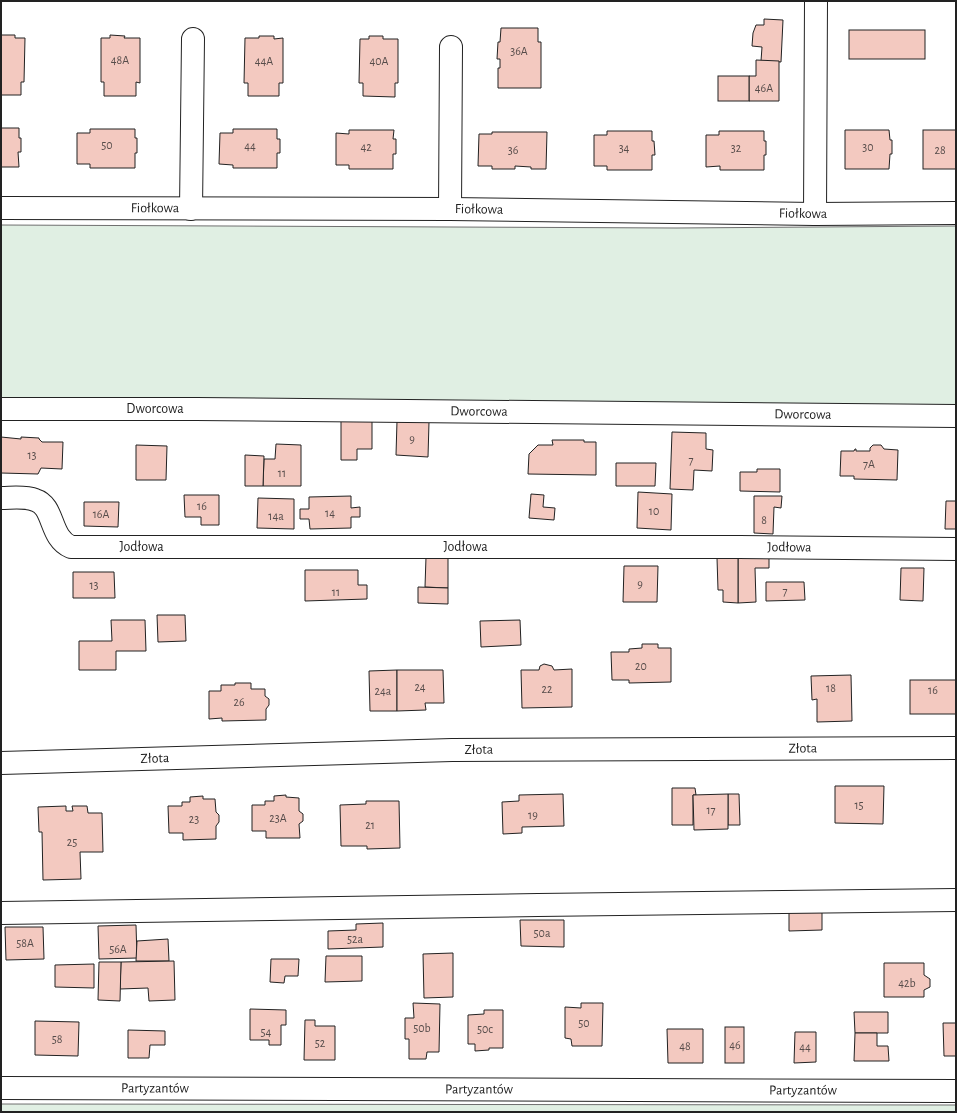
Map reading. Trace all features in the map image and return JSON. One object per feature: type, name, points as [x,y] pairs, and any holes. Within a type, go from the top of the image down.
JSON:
[{"type":"street","points":[[815,214],[816,1]]},
{"type":"street","points":[[190,209],[194,38]]},
{"type":"street","points":[[450,209],[451,47]]},
{"type":"street","name":"Fiołkowa","points":[[1,208],[450,209],[815,214],[956,213]]},
{"type":"street","name":"Dworcowa","points":[[1,409],[212,409],[956,416]]},
{"type":"street","name":"Jodłowa","points":[[1,498],[28,498],[39,502],[48,513],[59,538],[66,545],[71,547],[746,547],[956,550]]},
{"type":"street","name":"Złota","points":[[1,763],[452,750],[956,748]]},
{"type":"street","points":[[1,913],[538,904],[956,900]]},
{"type":"street","name":"Partyzantów","points":[[1,1088],[956,1091]]},
{"type":"green space","points":[[1,225],[676,228],[956,226],[956,412],[1,401]]},
{"type":"green space","points":[[1,1104],[956,1105],[956,1112],[1,1112]]},
{"type":"building","points":[[764,19],[783,20],[781,62],[761,61],[762,47],[752,46],[753,33],[756,25],[764,25]]},
{"type":"building","points":[[501,28],[538,28],[538,42],[541,42],[541,88],[498,88],[498,68],[500,68],[500,59],[497,59]]},
{"type":"building","points":[[849,30],[925,30],[925,59],[849,59]]},
{"type":"building","points":[[1,35],[15,35],[15,38],[25,38],[24,82],[21,82],[21,95],[1,95]]},
{"type":"building","points":[[110,35],[125,36],[124,38],[140,38],[140,83],[136,82],[136,96],[104,96],[104,82],[101,82],[101,38],[110,38]]},
{"type":"building","points":[[259,36],[274,36],[274,39],[283,38],[283,83],[279,83],[279,96],[248,96],[248,83],[244,83],[245,38],[259,38]]},
{"type":"building","points":[[369,36],[383,36],[383,39],[398,39],[398,83],[395,83],[395,97],[363,96],[363,83],[359,83],[360,39],[369,39]]},
{"type":"building","points":[[756,60],[779,61],[779,101],[749,101],[749,76],[756,76]]},
{"type":"building","points":[[718,76],[749,76],[749,101],[718,101]]},
{"type":"building","points":[[1,128],[19,128],[21,152],[18,152],[19,167],[1,167]]},
{"type":"building","points":[[90,129],[135,129],[135,138],[137,138],[137,153],[135,153],[135,168],[90,168],[90,164],[77,164],[77,133],[90,133]]},
{"type":"building","points":[[233,129],[277,129],[277,139],[280,139],[280,153],[277,153],[277,168],[233,168],[233,165],[219,164],[220,133],[233,133]]},
{"type":"building","points":[[349,130],[394,130],[393,139],[396,139],[396,154],[393,154],[393,169],[349,169],[349,165],[336,165],[336,133],[349,134]]},
{"type":"building","points":[[845,130],[889,130],[890,140],[892,140],[892,154],[890,154],[889,169],[845,169]]},
{"type":"building","points":[[923,130],[956,130],[956,169],[923,169]]},
{"type":"building","points":[[607,131],[652,131],[652,141],[654,141],[655,155],[652,155],[652,170],[607,170],[607,166],[594,166],[594,135],[607,135]]},
{"type":"building","points":[[719,131],[764,131],[766,155],[764,155],[764,170],[720,170],[720,166],[706,167],[706,135],[719,135]]},
{"type":"building","points":[[492,132],[547,132],[546,169],[531,169],[531,167],[515,166],[515,169],[492,169],[492,166],[478,166],[479,134],[492,134]]},
{"type":"building","points":[[341,415],[372,416],[372,449],[357,449],[357,460],[341,460]]},
{"type":"building","points":[[397,421],[429,422],[428,457],[396,455]]},
{"type":"building","points":[[672,432],[706,433],[706,449],[713,450],[712,471],[694,470],[693,490],[670,489]]},
{"type":"building","points":[[1,437],[21,439],[21,437],[39,438],[42,442],[63,442],[62,469],[41,468],[38,474],[1,473]]},
{"type":"building","points":[[552,440],[584,440],[584,442],[596,442],[596,475],[528,474],[529,454],[538,445],[553,445]]},
{"type":"building","points":[[276,444],[301,445],[301,486],[263,486],[264,459],[275,459]]},
{"type":"building","points":[[136,445],[167,446],[166,480],[136,480]]},
{"type":"building","points":[[873,445],[881,445],[884,449],[898,450],[897,480],[854,479],[854,476],[840,476],[841,451],[854,451],[856,449],[856,451],[870,451],[870,448]]},
{"type":"building","points":[[245,455],[264,456],[263,486],[245,486]]},
{"type":"building","points":[[616,463],[656,463],[655,486],[616,486]]},
{"type":"building","points":[[757,469],[780,469],[780,492],[740,491],[740,472],[757,472]]},
{"type":"building","points":[[638,492],[672,494],[671,530],[637,528]]},
{"type":"building","points":[[531,494],[544,495],[543,507],[555,508],[554,520],[529,518]]},
{"type":"building","points":[[184,495],[219,495],[219,525],[201,525],[201,517],[185,517]]},
{"type":"building","points":[[351,496],[351,508],[360,507],[360,517],[351,517],[351,528],[310,529],[309,519],[300,519],[300,509],[309,509],[309,497]]},
{"type":"building","points":[[754,496],[782,496],[781,508],[774,507],[773,534],[754,533]]},
{"type":"building","points":[[258,498],[294,499],[294,529],[257,528]]},
{"type":"building","points":[[946,501],[956,501],[956,529],[945,529]]},
{"type":"building","points":[[84,502],[119,502],[118,527],[84,526]]},
{"type":"building","points":[[738,556],[769,556],[769,568],[755,568],[756,602],[738,603]]},
{"type":"building","points":[[426,557],[448,557],[448,588],[425,587]]},
{"type":"building","points":[[717,558],[738,558],[738,603],[723,602],[723,590],[718,590]]},
{"type":"building","points":[[624,566],[658,566],[657,602],[623,602]]},
{"type":"building","points":[[901,568],[924,568],[923,601],[900,600]]},
{"type":"building","points":[[305,570],[358,570],[358,585],[367,585],[367,599],[305,601]]},
{"type":"building","points":[[73,572],[114,572],[115,598],[73,598]]},
{"type":"building","points":[[766,582],[804,582],[805,600],[766,601]]},
{"type":"building","points":[[418,587],[448,588],[448,604],[418,603]]},
{"type":"building","points":[[157,615],[185,615],[186,641],[158,642]]},
{"type":"building","points":[[111,620],[145,620],[146,651],[116,651],[116,670],[79,670],[79,641],[112,641]]},
{"type":"building","points":[[520,620],[521,645],[481,647],[480,621]]},
{"type":"building","points":[[642,644],[658,644],[658,648],[671,648],[671,682],[629,683],[629,680],[612,680],[611,652],[629,652],[629,649],[642,648]]},
{"type":"building","points":[[544,664],[552,666],[554,670],[572,669],[572,707],[522,708],[521,670],[539,670],[540,666]]},
{"type":"building","points":[[397,670],[397,711],[370,711],[369,671]]},
{"type":"building","points":[[397,670],[443,670],[444,703],[425,703],[426,710],[397,711]]},
{"type":"building","points":[[851,675],[852,721],[817,722],[817,699],[812,700],[811,676]]},
{"type":"building","points":[[910,680],[956,680],[956,714],[910,714]]},
{"type":"building","points":[[235,683],[251,683],[251,689],[265,689],[265,696],[269,699],[269,705],[266,709],[266,720],[222,721],[222,718],[209,719],[209,691],[221,691],[221,685],[235,685]]},
{"type":"building","points":[[835,786],[884,786],[883,824],[835,823]]},
{"type":"building","points":[[672,788],[695,788],[696,795],[693,795],[693,825],[672,825]]},
{"type":"building","points":[[563,794],[564,826],[522,827],[522,833],[503,834],[502,802],[519,801],[519,795]]},
{"type":"building","points":[[728,794],[739,794],[740,825],[728,825]]},
{"type":"building","points":[[728,794],[728,829],[694,830],[693,795]]},
{"type":"building","points":[[286,795],[286,797],[299,798],[299,811],[303,814],[303,821],[299,824],[300,838],[266,838],[266,831],[252,831],[252,805],[265,805],[265,801],[274,801],[274,796]]},
{"type":"building","points":[[203,796],[203,799],[215,799],[216,812],[219,815],[219,822],[216,826],[216,839],[183,840],[183,833],[169,833],[168,806],[182,806],[182,802],[190,802],[190,797]]},
{"type":"building","points":[[366,801],[399,801],[400,848],[367,849],[367,846],[341,846],[340,805],[366,804]]},
{"type":"building","points":[[66,806],[66,811],[73,811],[72,806],[87,806],[88,813],[102,813],[103,852],[80,852],[81,879],[43,880],[42,832],[39,832],[38,807]]},
{"type":"building","points":[[789,911],[822,911],[822,930],[789,931]]},
{"type":"building","points":[[520,920],[564,920],[564,947],[521,946]]},
{"type":"building","points":[[383,923],[383,947],[328,949],[328,931],[356,930],[356,924]]},
{"type":"building","points":[[136,925],[137,958],[99,959],[98,926]]},
{"type":"building","points":[[5,927],[43,927],[44,959],[6,960]]},
{"type":"building","points":[[168,939],[169,961],[136,961],[137,941]]},
{"type":"building","points":[[453,953],[453,997],[424,998],[423,954]]},
{"type":"building","points":[[326,956],[362,956],[362,981],[325,982]]},
{"type":"building","points":[[271,959],[299,959],[298,976],[285,976],[284,983],[270,982]]},
{"type":"building","points":[[174,961],[175,1000],[149,1001],[148,988],[120,989],[121,962]]},
{"type":"building","points":[[99,962],[121,962],[120,1001],[98,1000]]},
{"type":"building","points":[[884,963],[924,963],[924,975],[930,979],[930,987],[924,990],[924,997],[884,997]]},
{"type":"building","points":[[94,964],[94,988],[55,987],[55,965]]},
{"type":"building","points":[[413,1003],[440,1004],[439,1052],[427,1052],[426,1059],[409,1059],[409,1039],[405,1039],[405,1018],[414,1018]]},
{"type":"building","points":[[581,1003],[603,1003],[602,1046],[572,1046],[571,1039],[565,1038],[565,1007],[581,1008]]},
{"type":"building","points":[[250,1009],[286,1010],[286,1025],[281,1025],[281,1045],[269,1045],[269,1040],[250,1040]]},
{"type":"building","points":[[484,1010],[503,1010],[503,1048],[489,1048],[489,1050],[475,1051],[475,1044],[468,1044],[468,1015],[484,1014]]},
{"type":"building","points":[[854,1012],[888,1012],[888,1033],[855,1033]]},
{"type":"building","points":[[305,1020],[315,1020],[315,1026],[335,1026],[335,1060],[304,1060]]},
{"type":"building","points":[[35,1021],[79,1022],[78,1056],[35,1055]]},
{"type":"building","points":[[943,1023],[956,1023],[956,1056],[944,1056]]},
{"type":"building","points":[[725,1027],[744,1027],[744,1063],[725,1063]]},
{"type":"building","points":[[667,1029],[703,1029],[703,1063],[668,1063]]},
{"type":"building","points":[[128,1030],[165,1031],[165,1045],[150,1045],[149,1058],[128,1058]]},
{"type":"building","points":[[795,1032],[816,1032],[816,1062],[794,1063]]},
{"type":"building","points":[[855,1033],[877,1033],[877,1046],[888,1046],[889,1061],[854,1061]]}]
